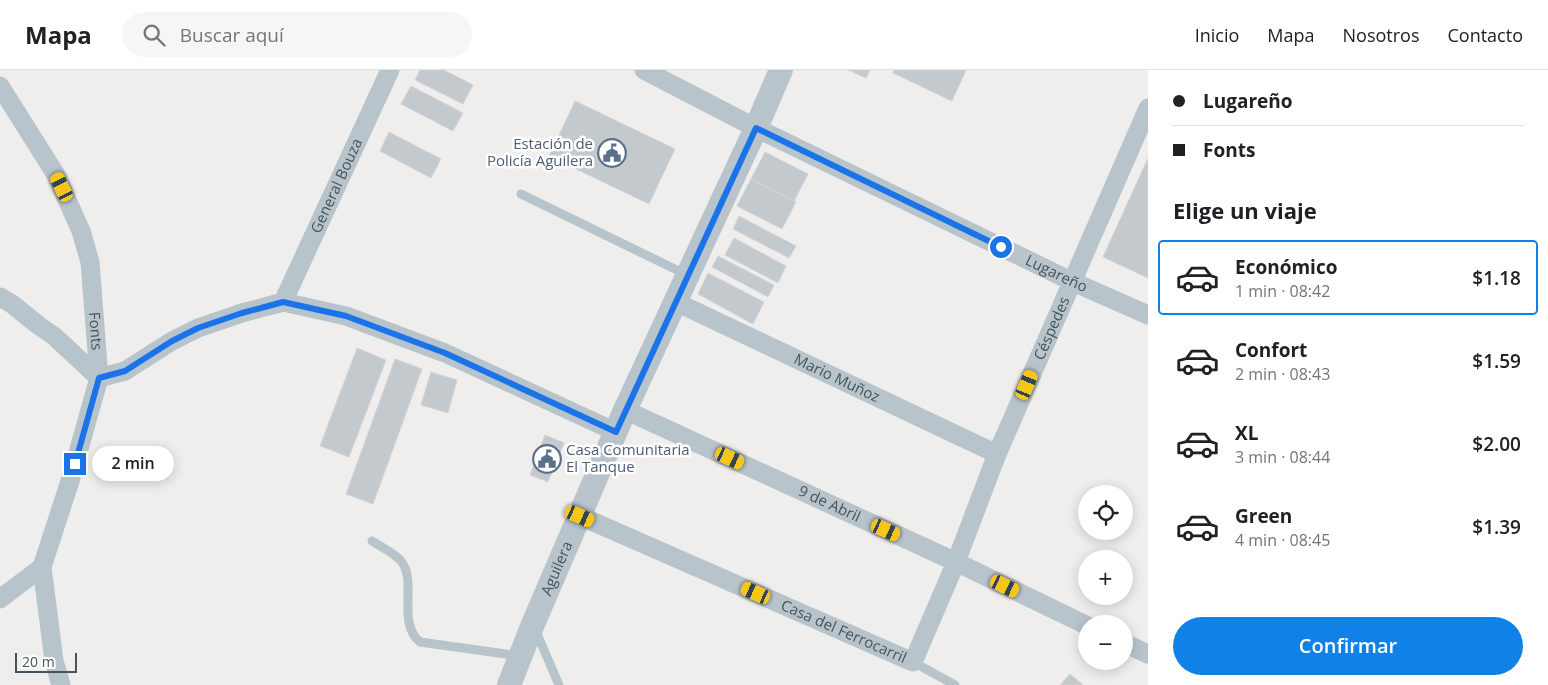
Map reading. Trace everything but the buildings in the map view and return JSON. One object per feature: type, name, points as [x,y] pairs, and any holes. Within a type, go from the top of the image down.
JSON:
[{"type":"street","name":"General Bouza","points":[[283,302],[390,70]]},
{"type":"street","name":"Lugareño","points":[[644,70],[756,128],[1071,281],[1148,315]]},
{"type":"street","name":"Aguilera","points":[[509,685],[533,624],[625,410],[781,70]]},
{"type":"street","name":"Fonts","points":[[0,86],[56,175],[81,232],[90,262],[99,378],[70,480],[42,567]]},
{"type":"street","name":"Céspedes","points":[[914,662],[956,562],[997,454],[1148,108]]},
{"type":"street","points":[[0,297],[54,336],[99,378],[125,371],[172,341],[198,328],[283,302],[346,316],[445,353],[616,432]]},
{"type":"street","name":"Mario Muñoz","points":[[676,302],[997,454]]},
{"type":"street","name":"9 de Abril","points":[[625,410],[956,562],[1078,621]]},
{"type":"street","name":"Casa del Ferrocarril","points":[[580,516],[914,662]]},
{"type":"street","points":[[0,599],[42,567]]},
{"type":"street","points":[[42,567],[54,661],[61,685]]},
{"type":"street","points":[[1133,647],[1148,654]]},
{"type":"lane","points":[[521,194],[688,275]]},
{"type":"lane","points":[[372,541],[400,560],[406,569],[409,624],[413,636],[420,642],[521,656]]},
{"type":"lane","points":[[533,624],[559,685]]},
{"type":"lane","points":[[914,662],[955,685]]},
{"type":"place","name":"Estación de Policía Aguilera","points":[[612,153]]},
{"type":"place","name":"Casa Comunitaria El Tanque","points":[[547,459]]},
{"type":"route","points":[[75,464],[99,378],[125,371],[172,341],[198,328],[283,302],[346,316],[445,353],[616,432],[756,128],[1001,247]]}]
